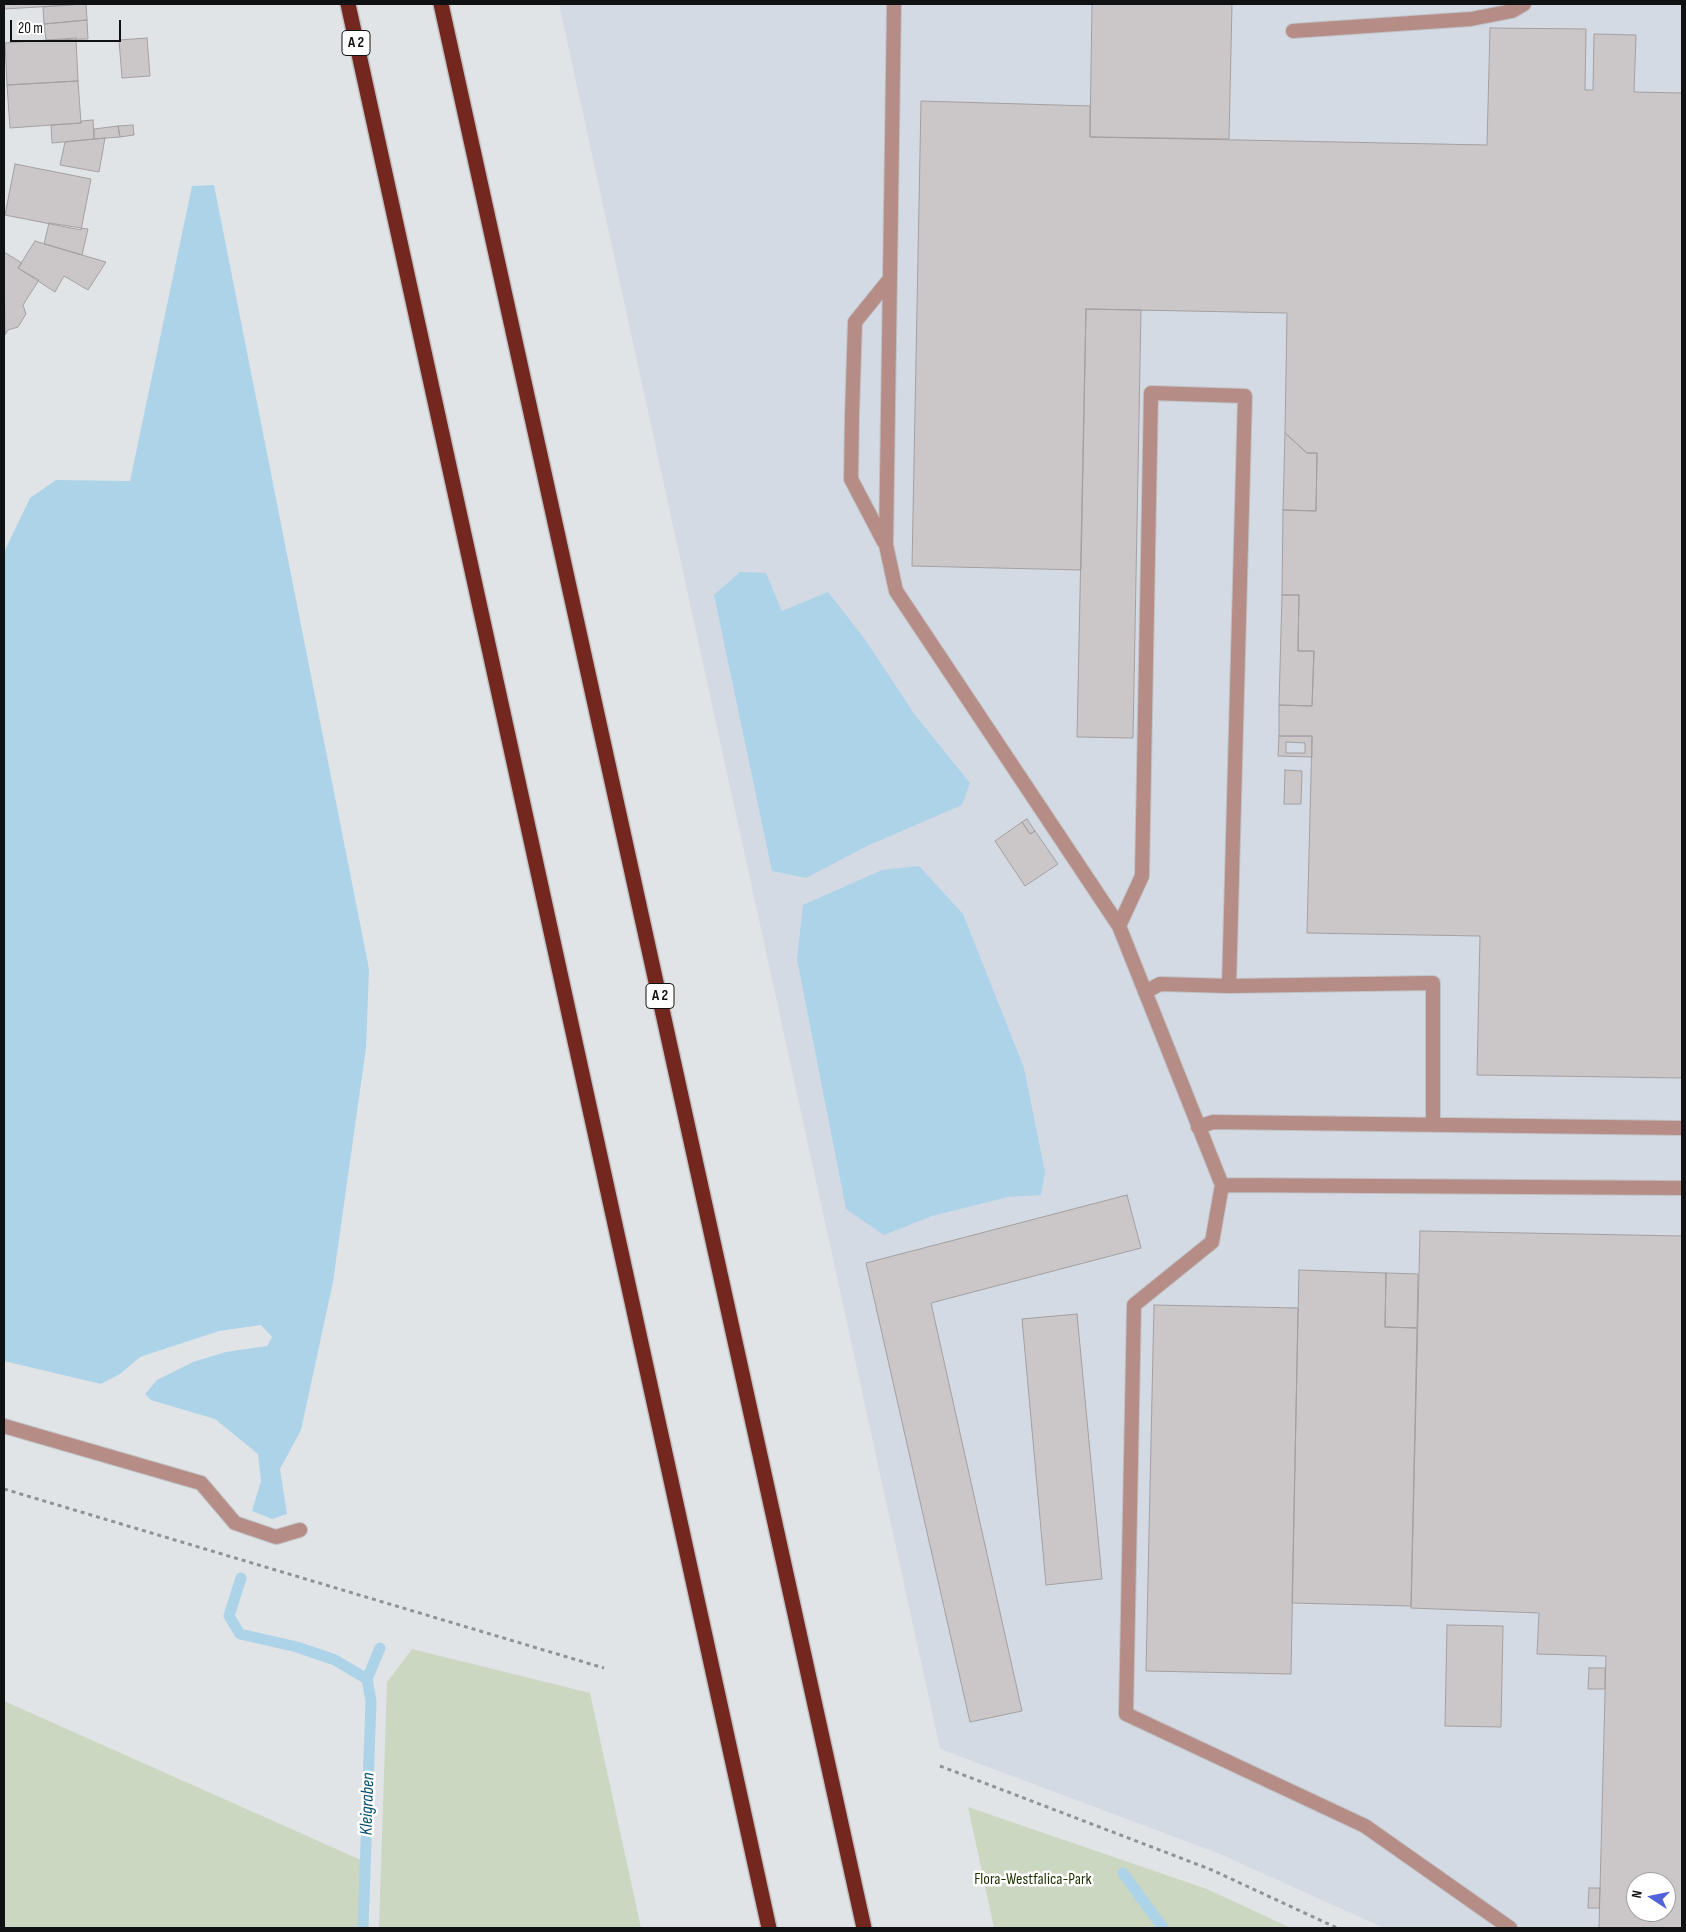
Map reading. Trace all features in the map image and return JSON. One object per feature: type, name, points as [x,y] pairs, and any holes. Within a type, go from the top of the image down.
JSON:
[{"type":"highway","name":"A 2","points":[[348,4],[769,1928]]},
{"type":"highway","name":"A 2","points":[[441,4],[864,1928]]},
{"type":"lane","points":[[894,4],[886,545],[896,591],[1119,926],[1222,1185],[1212,1242],[1134,1305],[1126,1714],[1365,1826],[1510,1928]]},
{"type":"lane","points":[[1293,31],[1471,19],[1512,11],[1524,4]]},
{"type":"lane","points":[[886,545],[851,479],[854,322],[889,280]]},
{"type":"lane","points":[[1119,926],[1142,876],[1151,393],[1245,396],[1229,986]]},
{"type":"lane","points":[[1144,992],[1160,984],[1229,986],[1433,983],[1433,1125]]},
{"type":"lane","points":[[1198,1127],[1213,1122],[1682,1128]]},
{"type":"lane","points":[[1222,1185],[1682,1188]]},
{"type":"lane","points":[[4,1426],[201,1483],[236,1523],[276,1537],[300,1530]]},
{"type":"path","points":[[4,1488],[604,1668]]},
{"type":"path","points":[[940,1766],[1212,1870],[1337,1928]]},
{"type":"shaded area","points":[[559,4],[1682,4],[1682,1928],[1384,1928],[1220,1854],[940,1749]]},
{"type":"green space","points":[[412,1649],[590,1693],[641,1928],[379,1928],[387,1682]]},
{"type":"green space","points":[[4,1701],[361,1860],[358,1928],[4,1928]]},
{"type":"green space","name":"Flora-Westfalica-Park","points":[[968,1807],[1207,1889],[1291,1928],[994,1928]]},
{"type":"water","points":[[214,185],[369,969],[366,1048],[333,1282],[301,1430],[280,1469],[287,1514],[272,1519],[252,1511],[261,1481],[258,1454],[215,1419],[151,1400],[145,1394],[157,1380],[193,1362],[226,1352],[267,1346],[272,1337],[261,1325],[219,1331],[140,1357],[120,1374],[101,1384],[4,1361],[4,552],[30,498],[56,480],[130,481],[192,186]]},
{"type":"water","points":[[740,572],[766,573],[782,611],[828,592],[864,638],[915,715],[970,783],[962,805],[867,846],[806,878],[772,871],[714,595]]},
{"type":"water","points":[[919,866],[963,914],[1024,1068],[1045,1172],[1041,1195],[1008,1197],[932,1216],[884,1235],[846,1209],[797,959],[803,905],[882,870]]},
{"type":"building","points":[[4,4],[73,4],[73,5],[4,9]]},
{"type":"building","points":[[86,4],[87,20],[44,24],[43,7]]},
{"type":"building","points":[[1092,4],[1232,4],[1229,139],[1090,137]]},
{"type":"building","points":[[87,20],[88,39],[46,40],[44,24]]},
{"type":"building","points":[[1490,28],[1586,29],[1585,90],[1593,90],[1594,34],[1636,35],[1634,92],[1682,93],[1682,1078],[1477,1075],[1480,936],[1307,933],[1312,736],[1279,736],[1279,705],[1312,706],[1314,651],[1298,651],[1299,595],[1282,595],[1283,510],[1316,511],[1317,453],[1307,453],[1285,433],[1287,313],[1086,309],[1081,570],[912,566],[921,101],[1090,106],[1090,137],[1487,145]]},
{"type":"building","points":[[76,38],[78,81],[7,85],[5,43]]},
{"type":"building","points":[[147,38],[150,76],[122,78],[119,40]]},
{"type":"building","points":[[78,81],[81,123],[10,128],[7,85]]},
{"type":"building","points":[[93,120],[94,139],[52,143],[51,125],[81,123],[81,121]]},
{"type":"building","points":[[133,125],[134,135],[120,137],[118,126]]},
{"type":"building","points":[[118,126],[120,137],[94,139],[94,129]]},
{"type":"building","points":[[105,138],[99,172],[60,165],[65,142]]},
{"type":"building","points":[[15,164],[91,179],[81,230],[5,215]]},
{"type":"building","points":[[49,223],[88,229],[82,255],[44,244]]},
{"type":"building","points":[[35,241],[106,262],[88,290],[64,276],[55,292],[18,268]]},
{"type":"building","points":[[4,252],[22,263],[18,268],[39,280],[23,305],[26,314],[18,327],[8,330],[5,335]]},
{"type":"building","points":[[1086,309],[1141,310],[1133,738],[1077,737]]},
{"type":"building","points":[[1285,433],[1307,453],[1317,453],[1316,511],[1283,510]]},
{"type":"building","points":[[1282,595],[1299,595],[1298,651],[1314,651],[1312,706],[1279,705]]},
{"type":"building","points":[[1279,736],[1312,736],[1312,757],[1278,756]]},
{"type":"building","points":[[1286,742],[1305,743],[1305,753],[1286,753]]},
{"type":"building","points":[[1285,770],[1302,771],[1301,804],[1284,804]]},
{"type":"building","points":[[1027,819],[1035,831],[1030,834],[1022,822]]},
{"type":"building","points":[[1022,822],[1030,834],[1035,831],[1058,864],[1025,886],[995,841]]},
{"type":"building","points":[[1127,1195],[1141,1248],[931,1303],[1022,1711],[970,1722],[866,1263]]},
{"type":"building","points":[[1420,1231],[1682,1236],[1682,1928],[1599,1928],[1606,1656],[1537,1654],[1539,1613],[1411,1608]]},
{"type":"building","points":[[1299,1270],[1386,1273],[1385,1327],[1417,1328],[1411,1606],[1292,1603]]},
{"type":"building","points":[[1386,1273],[1418,1274],[1417,1328],[1385,1327]]},
{"type":"building","points":[[1154,1305],[1298,1308],[1291,1674],[1146,1671]]},
{"type":"building","points":[[1077,1314],[1102,1579],[1046,1585],[1022,1319]]},
{"type":"building","points":[[1447,1625],[1503,1626],[1501,1727],[1445,1726]]},
{"type":"building","points":[[1589,1668],[1605,1668],[1605,1689],[1588,1689]]},
{"type":"building","points":[[1589,1888],[1600,1888],[1599,1908],[1588,1908]]},
{"type":"waterway","name":"Kleigraben","points":[[241,1578],[229,1616],[240,1634],[297,1647],[335,1660],[367,1679],[371,1701],[363,1928]]},
{"type":"waterway","name":"Kleigraben","points":[[367,1679],[380,1648]]},
{"type":"waterway","points":[[1123,1873],[1163,1928]]}]
